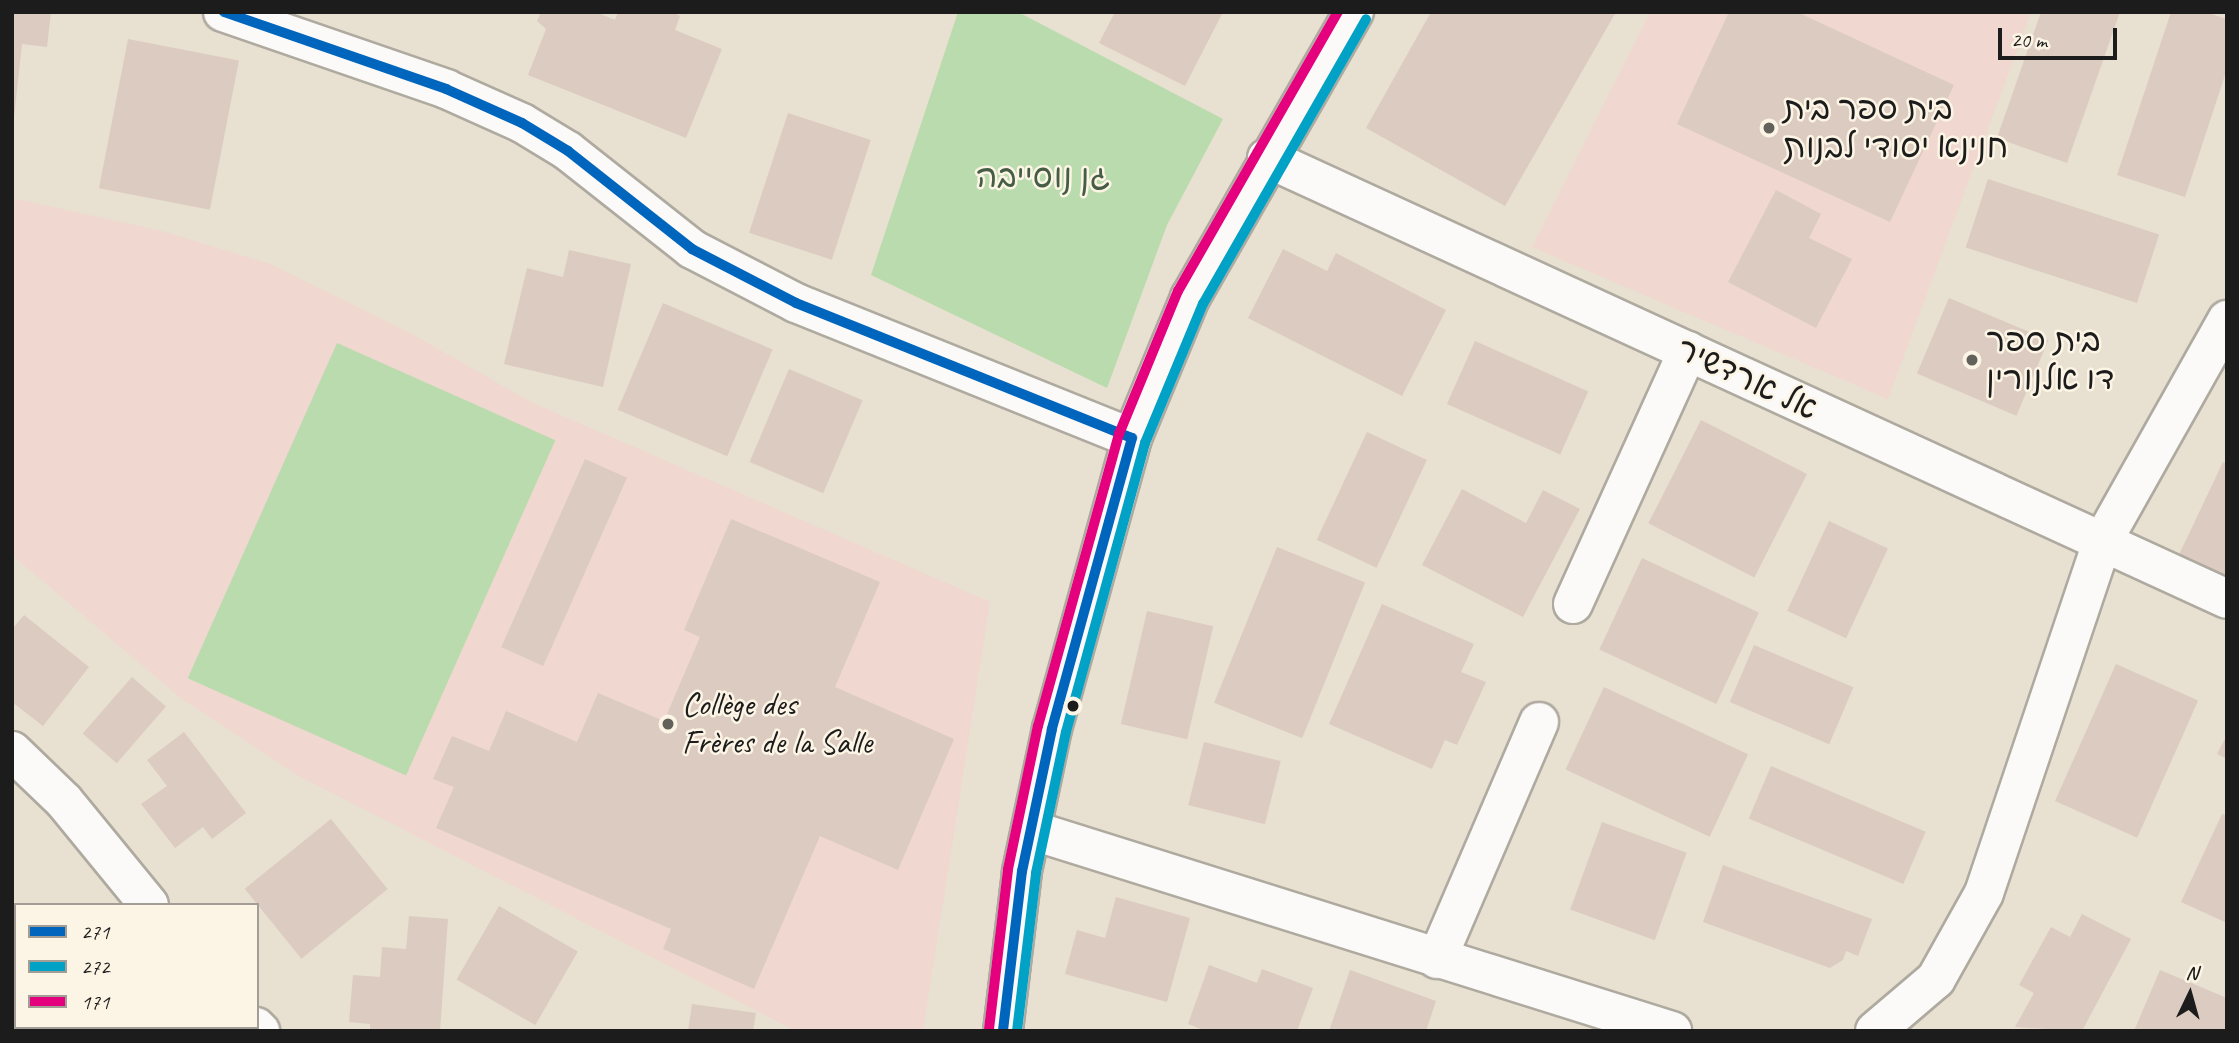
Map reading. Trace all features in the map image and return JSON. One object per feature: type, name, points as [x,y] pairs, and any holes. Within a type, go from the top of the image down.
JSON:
[{"type":"street","points":[[223,12],[446,89],[522,123],[568,151],[692,248],[796,303],[1132,438]]},
{"type":"street","points":[[1003,1031],[1031,831],[1052,729],[1132,438],[1190,298],[1267,158],[1354,12]]},
{"type":"street","name":"אל ארדשיר","points":[[1267,158],[2227,599]]},
{"type":"street","points":[[1875,1031],[1936,979],[1984,893],[2102,542],[2227,320]]},
{"type":"street","points":[[1573,604],[1688,351]]},
{"type":"street","points":[[1437,959],[1539,722]]},
{"type":"street","points":[[12,751],[64,801],[147,903]]},
{"type":"street","points":[[1031,831],[1672,1031]]},
{"type":"shaded area","points":[[1650,12],[2031,12],[1888,399],[1532,247]]},
{"type":"shaded area","points":[[12,198],[162,231],[270,264],[410,333],[533,403],[990,602],[923,1031],[796,1031],[299,776],[182,699],[12,555]]},
{"type":"green space","name":"גן נוסייבה","points":[[958,12],[1018,12],[1223,119],[1167,225],[1107,388],[871,275]]},
{"type":"green space","points":[[337,343],[555,440],[406,775],[188,678]]},
{"type":"building","points":[[12,12],[51,12],[47,47],[22,44],[14,118]]},
{"type":"building","points":[[541,12],[596,12],[615,20],[618,12],[672,12],[680,16],[675,30],[722,49],[686,138],[528,75],[546,29],[537,21]]},
{"type":"building","points":[[1115,12],[1223,12],[1185,86],[1099,43]]},
{"type":"building","points":[[1431,12],[1616,12],[1505,206],[1366,128]]},
{"type":"building","points":[[1729,12],[1797,12],[1954,85],[1890,222],[1677,124]]},
{"type":"building","points":[[2041,12],[2120,12],[2067,163],[1997,138]]},
{"type":"building","points":[[2171,12],[2205,12],[2227,19],[2227,69],[2185,197],[2117,175]]},
{"type":"building","points":[[128,39],[239,61],[210,210],[99,188]]},
{"type":"building","points":[[788,113],[871,140],[832,260],[749,233]]},
{"type":"building","points":[[1988,179],[2159,235],[2137,303],[1966,247]]},
{"type":"building","points":[[1776,190],[1821,214],[1809,238],[1852,259],[1816,328],[1728,282]]},
{"type":"building","points":[[1283,249],[1327,271],[1336,253],[1446,310],[1402,396],[1248,318]]},
{"type":"building","points":[[569,250],[631,264],[603,387],[504,364],[527,268],[563,277]]},
{"type":"building","points":[[1949,298],[2048,340],[2016,416],[1917,373]]},
{"type":"building","points":[[663,303],[773,349],[727,456],[618,410]]},
{"type":"building","points":[[1475,341],[1588,391],[1560,454],[1447,404]]},
{"type":"building","points":[[789,369],[863,400],[823,493],[750,462]]},
{"type":"building","points":[[1701,420],[1807,474],[1754,577],[1648,523]]},
{"type":"building","points":[[1367,432],[1427,460],[1377,568],[1317,540]]},
{"type":"building","points":[[585,459],[627,478],[543,666],[501,647]]},
{"type":"building","points":[[2223,462],[2227,464],[2227,585],[2176,561]]},
{"type":"building","points":[[1462,489],[1526,523],[1543,490],[1580,509],[1523,617],[1422,565]]},
{"type":"building","points":[[731,519],[880,582],[835,687],[954,739],[898,870],[820,836],[754,989],[663,949],[671,929],[436,828],[454,787],[433,779],[452,736],[489,751],[506,711],[577,742],[598,693],[664,721],[700,637],[684,630]]},
{"type":"building","points":[[1829,521],[1888,548],[1846,638],[1787,611]]},
{"type":"building","points":[[1277,547],[1365,583],[1302,738],[1214,703]]},
{"type":"building","points":[[1642,558],[1759,613],[1716,704],[1599,650]]},
{"type":"building","points":[[1382,604],[1474,644],[1461,672],[1486,682],[1457,745],[1445,740],[1432,769],[1329,724]]},
{"type":"building","points":[[1147,611],[1213,626],[1187,739],[1121,724]]},
{"type":"building","points":[[24,615],[89,667],[43,726],[12,702],[12,629]]},
{"type":"building","points":[[1754,645],[1853,687],[1829,744],[1730,702]]},
{"type":"building","points":[[2116,664],[2198,701],[2137,838],[2055,801]]},
{"type":"building","points":[[132,677],[166,707],[117,763],[83,734]]},
{"type":"building","points":[[1604,687],[1748,754],[1710,837],[1566,769]]},
{"type":"building","points":[[184,732],[246,813],[212,839],[203,827],[175,848],[141,804],[167,786],[147,760]]},
{"type":"building","points":[[2227,735],[2227,759],[2217,754]]},
{"type":"building","points":[[1204,742],[1281,761],[1265,824],[1188,805]]},
{"type":"building","points":[[1771,766],[1926,832],[1903,884],[1749,818]]},
{"type":"building","points":[[2222,814],[2227,816],[2227,923],[2181,902]]},
{"type":"building","points":[[331,819],[388,889],[301,959],[259,903],[245,889]]},
{"type":"building","points":[[1602,822],[1687,853],[1655,940],[1570,909]]},
{"type":"building","points":[[1723,865],[1872,919],[1858,956],[1846,951],[1843,960],[1830,968],[1703,922]]},
{"type":"building","points":[[1116,897],[1190,918],[1167,1002],[1065,974],[1077,930],[1105,938]]},
{"type":"building","points":[[12,902],[14,950],[12,997]]},
{"type":"building","points":[[499,906],[578,951],[535,1025],[456,980]]},
{"type":"building","points":[[2082,914],[2131,939],[2082,1031],[2015,1027],[2034,993],[2019,985],[2051,927],[2070,937]]},
{"type":"building","points":[[409,916],[448,919],[440,1031],[370,1031],[370,1024],[349,1022],[353,975],[380,977],[382,947],[406,949]]},
{"type":"building","points":[[1209,965],[1257,983],[1262,969],[1313,988],[1297,1031],[1206,1031],[1188,1024]]},
{"type":"building","points":[[1350,970],[1436,1001],[1426,1031],[1329,1031]]},
{"type":"building","points":[[2160,970],[2227,998],[2227,1031],[2134,1031]]},
{"type":"building","points":[[692,1004],[756,1013],[753,1031],[688,1031]]},
{"type":"building","points":[[140,1029],[141,1031],[111,1031]]},
{"type":"transit line","name":"271","points":[[224,12],[446,89],[522,123],[568,151],[692,249],[796,303],[1132,438],[1052,729],[1022,871],[1003,1031]]},
{"type":"transit line","name":"171","points":[[989,1029],[1008,869],[1038,726],[1119,434],[1178,291],[1338,12]]},
{"type":"transit line","name":"272","points":[[1017,1031],[1036,873],[1066,732],[1145,443],[1203,304],[1366,19]]},
{"type":"place","name":"בית ספר בית חנינא יסודי לבנות","points":[[1769,128]]},
{"type":"place","name":"בית ספר דו אלנורין","points":[[1972,360]]},
{"type":"place","name":"Collège des Frères de la Salle","points":[[668,724]]}]
